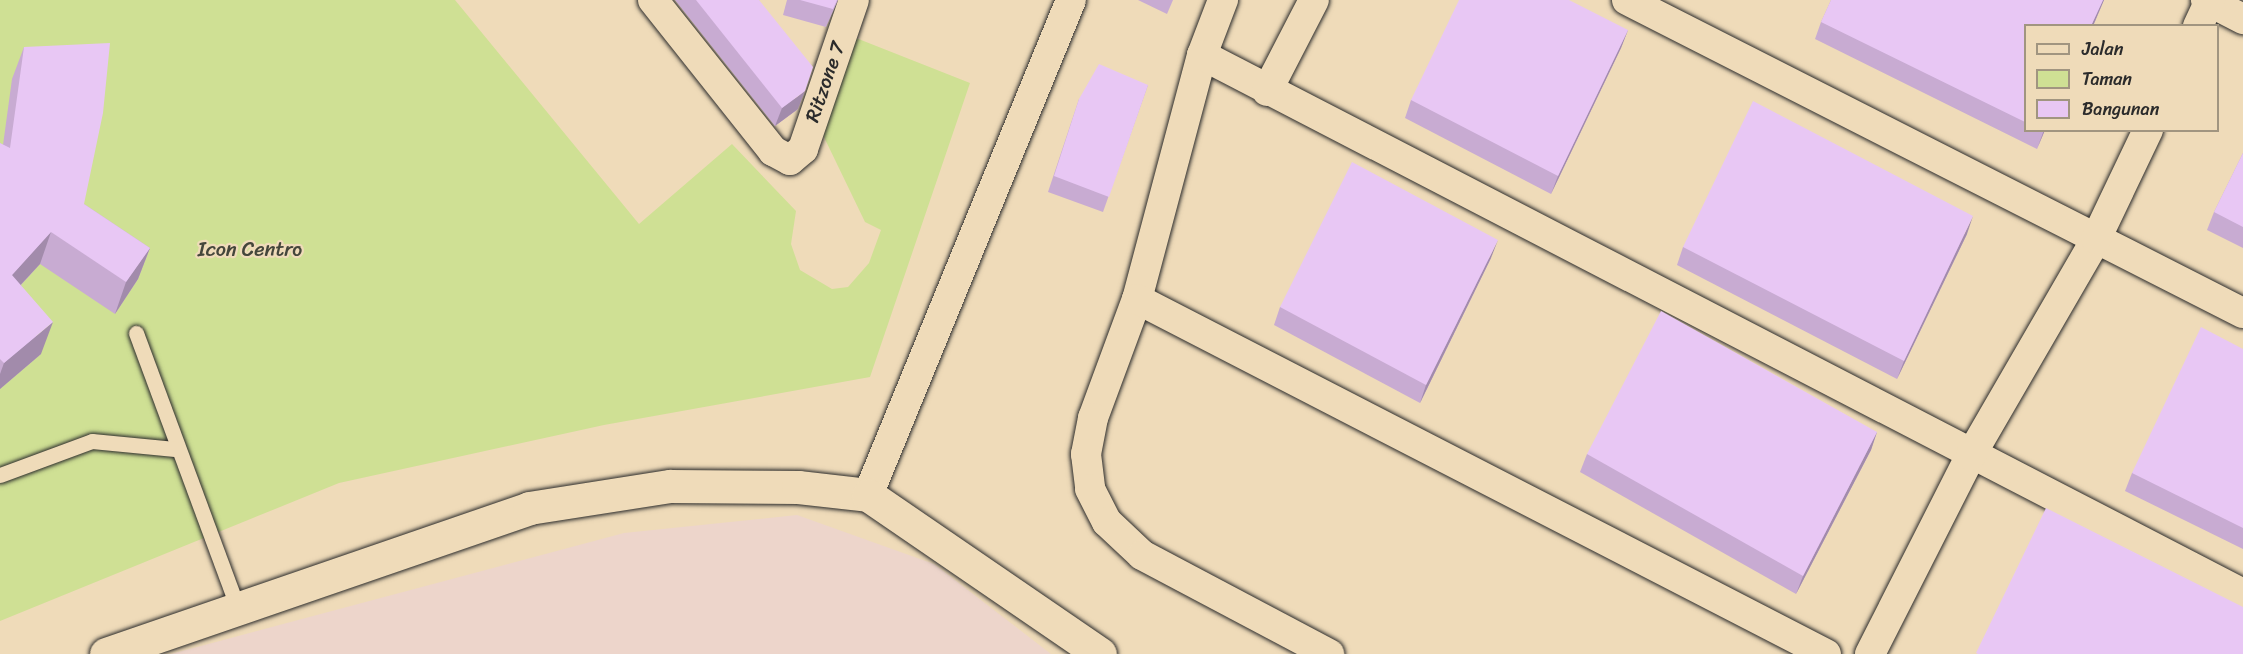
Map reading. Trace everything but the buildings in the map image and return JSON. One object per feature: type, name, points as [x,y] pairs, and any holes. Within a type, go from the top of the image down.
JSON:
[{"type":"street","name":"Ritzone 7","points":[[653,0],[774,151],[790,160],[803,149],[854,0]]},
{"type":"street","points":[[868,495],[1071,0]]},
{"type":"street","points":[[1223,0],[1202,55],[1137,299],[1093,418],[1086,454],[1090,489],[1107,522],[1142,555],[1329,654]]},
{"type":"street","points":[[1267,91],[1314,0]]},
{"type":"street","points":[[1627,0],[2243,313]]},
{"type":"street","points":[[2206,7],[2243,19]]},
{"type":"street","points":[[1202,55],[1267,91],[2243,594]]},
{"type":"street","points":[[1870,654],[1971,455],[2096,239],[2147,132]]},
{"type":"street","points":[[1137,299],[1826,654]]},
{"type":"street","points":[[106,654],[237,606],[529,508],[670,486],[798,487],[868,495],[1100,654]]},
{"type":"lane","points":[[136,333],[175,448],[237,606]]},
{"type":"lane","points":[[0,475],[92,441],[175,448]]},
{"type":"shaded area","points":[[797,515],[934,564],[1051,654],[171,654],[624,533]]},
{"type":"green space","name":"Icon Centro","points":[[0,0],[455,0],[639,224],[732,144],[796,211],[791,244],[800,270],[832,289],[848,287],[869,263],[881,230],[865,222],[822,133],[856,38],[970,83],[870,377],[604,425],[339,483],[0,621]]}]
